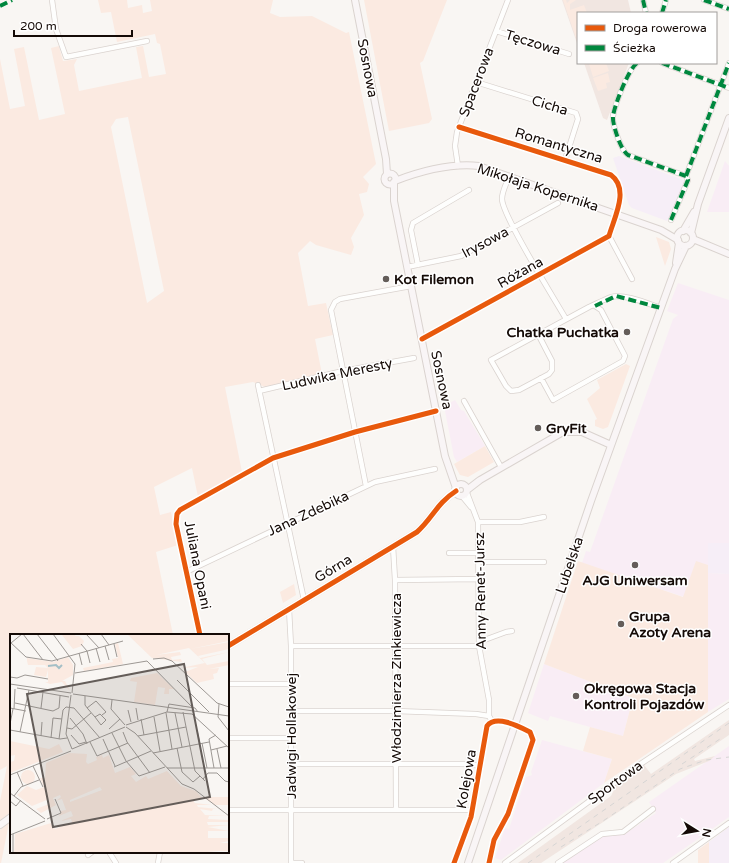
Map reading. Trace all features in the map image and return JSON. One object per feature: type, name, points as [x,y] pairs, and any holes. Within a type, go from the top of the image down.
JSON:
[{"type":"street","points":[[51,0],[56,29],[66,57],[147,41]]},
{"type":"street","name":"Sosnowa","points":[[354,0],[391,178],[394,201],[436,411],[450,469],[462,490]]},
{"type":"street","name":"Spacerowa","points":[[458,166],[455,143],[459,127],[508,0]]},
{"type":"street","points":[[642,0],[646,12]]},
{"type":"street","points":[[662,12],[666,0]]},
{"type":"street","points":[[704,0],[729,10]]},
{"type":"street","name":"Tęczowa","points":[[496,31],[569,54]]},
{"type":"street","points":[[671,220],[688,180],[686,176],[729,63]]},
{"type":"street","points":[[636,64],[631,69],[613,115],[620,144],[625,154],[686,176]]},
{"type":"street","points":[[665,64],[729,88]]},
{"type":"street","name":"Cicha","points":[[476,82],[576,113],[578,119],[565,160]]},
{"type":"street","name":"Lubelska","points":[[468,863],[611,445],[675,269],[690,241],[698,204],[729,118]]},
{"type":"street","name":"Romantyczna","points":[[459,127],[614,177],[620,185],[621,191],[616,213]]},
{"type":"street","name":"Mikołaja Kopernika","points":[[391,178],[458,166],[479,166],[661,230],[678,242],[690,241]]},
{"type":"street","points":[[509,176],[502,198],[514,227],[566,319]]},
{"type":"street","points":[[418,265],[411,230],[412,223],[469,190]]},
{"type":"street","name":"Irysowa","points":[[407,267],[461,256],[558,203]]},
{"type":"street","name":"Lubelska","points":[[675,269],[678,242],[698,204]]},
{"type":"street","points":[[616,213],[609,236],[632,279]]},
{"type":"street","name":"Mikołaja Kopernika","points":[[661,230],[682,232],[690,241]]},
{"type":"street","name":"Różana","points":[[422,339],[609,236]]},
{"type":"street","points":[[690,241],[729,254]]},
{"type":"street","points":[[366,486],[331,314],[333,305],[340,299],[411,286]]},
{"type":"street","points":[[538,334],[553,364],[551,372],[519,390],[511,391],[506,386],[491,360],[538,334],[566,319],[616,296],[661,308]]},
{"type":"street","points":[[541,378],[553,400],[623,361],[624,354],[601,310],[595,306]]},
{"type":"street","name":"Ludwika Meresty","points":[[259,391],[343,371],[414,358]]},
{"type":"street","points":[[258,385],[304,600]]},
{"type":"street","points":[[464,401],[501,467]]},
{"type":"street","name":"Juliana Opani","points":[[200,634],[176,524],[177,514],[180,510],[273,458],[355,432],[436,411]]},
{"type":"street","name":"Górna","points":[[229,645],[423,527],[435,509],[442,502],[501,467],[567,431],[582,432],[611,445]]},
{"type":"street","name":"Jana Zdebika","points":[[186,572],[375,482],[434,469]]},
{"type":"street","name":"Anny Renet-Jursz","points":[[462,490],[478,522],[479,644],[489,700],[489,716],[492,721]]},
{"type":"street","points":[[478,522],[520,522],[544,517]]},
{"type":"street","name":"Włodzimierza Zinkiewicza","points":[[393,546],[396,580],[396,809]]},
{"type":"street","points":[[448,553],[479,553]]},
{"type":"street","points":[[479,562],[544,562]]},
{"type":"street","points":[[396,580],[479,579]]},
{"type":"street","name":"Jadwigi Hollakowej","points":[[289,609],[291,646],[291,863]]},
{"type":"street","points":[[291,646],[479,644],[506,632],[512,631]]},
{"type":"street","points":[[230,684],[291,684]]},
{"type":"street","name":"Sportowa","points":[[505,863],[636,767],[729,705]]},
{"type":"street","points":[[291,711],[396,711],[476,714],[489,716]]},
{"type":"street","points":[[489,863],[494,840],[508,814],[533,740],[530,732],[498,720],[492,721]]},
{"type":"street","name":"Kolejowa","points":[[454,863],[473,810],[487,726],[492,721]]},
{"type":"street","points":[[229,738],[291,738]]},
{"type":"street","points":[[291,764],[469,764],[480,766]]},
{"type":"street","points":[[558,863],[602,834],[623,832],[653,809]]},
{"type":"street","points":[[229,810],[473,810]]},
{"type":"street","points":[[0,825],[10,818]]},
{"type":"street","points":[[673,863],[729,823]]},
{"type":"street","points":[[109,853],[116,863]]},
{"type":"street","points":[[158,863],[160,853]]},
{"type":"street","points":[[291,863],[302,863]]},
{"type":"shaded area","points":[[98,0],[127,0],[128,8],[142,5],[143,13],[152,11],[150,0],[273,0],[270,13],[280,17],[312,16],[346,33],[349,32],[376,164],[363,177],[369,184],[367,192],[359,194],[364,215],[351,238],[354,247],[351,255],[316,245],[310,241],[298,253],[308,306],[326,303],[333,335],[315,339],[322,374],[265,387],[253,382],[225,387],[242,472],[198,497],[192,468],[154,487],[160,515],[171,512],[178,545],[156,552],[173,634],[10,634],[10,813],[0,820],[0,801],[7,766],[0,770],[0,59],[10,109],[25,106],[14,49],[24,47],[39,120],[65,114],[51,48],[59,46],[63,61],[77,59],[74,65],[79,91],[142,78],[136,47],[143,46],[149,77],[166,74],[160,44],[157,43],[155,34],[117,42],[111,12],[101,13]],"holes":[[[128,117],[164,291],[147,303],[111,127],[116,119]]]},
{"type":"shaded area","points":[[364,0],[447,0],[423,61],[420,63],[432,119],[429,123],[389,131]]},
{"type":"shaded area","points":[[562,0],[628,0],[631,12],[577,12],[577,43]]},
{"type":"shaded area","points":[[563,0],[566,0],[567,3],[570,0],[576,0],[570,4],[570,10],[584,5],[587,12],[577,12],[577,41]]},
{"type":"shaded area","points":[[584,64],[629,64],[607,120],[603,118]]},
{"type":"shaded area","points":[[589,64],[606,64],[609,71],[593,77]]},
{"type":"shaded area","points":[[608,73],[610,82],[606,83],[607,88],[598,91],[593,78]]},
{"type":"shaded area","points":[[619,156],[686,181],[667,221],[632,208],[629,205],[613,158]]},
{"type":"shaded area","points":[[725,161],[729,166],[729,212],[707,212]]},
{"type":"shaded area","points":[[656,237],[669,242],[671,249],[665,266]]},
{"type":"shaded area","points":[[678,283],[729,300],[729,543],[708,543],[708,565],[696,562],[684,597],[582,563],[586,551],[590,552],[673,319],[678,315],[667,311]]},
{"type":"shaded area","points":[[626,364],[630,366],[608,427],[603,429],[595,426],[595,420],[597,419],[587,399],[600,388],[597,380]]},
{"type":"shaded area","points":[[455,400],[461,410],[464,411],[485,446],[457,462],[454,457],[444,406]]},
{"type":"shaded area","points":[[485,446],[494,462],[468,477],[460,475],[454,464]]},
{"type":"shaded area","points":[[708,543],[729,543],[729,574],[708,573]]},
{"type":"shaded area","points":[[578,561],[683,597],[696,561],[708,565],[708,712],[604,783],[612,759],[583,751],[590,727],[623,736],[633,698],[544,664]]},
{"type":"shaded area","points":[[708,573],[729,574],[729,699],[708,712]]},
{"type":"shaded area","points":[[294,584],[296,595],[283,603],[280,592]]},
{"type":"shaded area","points":[[544,664],[633,698],[623,736],[550,716],[548,721],[528,713]]},
{"type":"shaded area","points":[[729,720],[729,735],[694,759],[695,761],[715,756],[709,761],[676,774],[541,863],[518,863],[611,796],[617,784],[644,765],[651,774]]},
{"type":"shaded area","points":[[542,740],[612,759],[604,783],[501,860],[495,858],[505,828],[509,829],[526,777],[532,775],[531,772]]},
{"type":"shaded area","points":[[729,746],[729,817],[698,839],[663,863],[562,863],[604,836],[625,834],[656,813],[649,802]]},
{"type":"shaded area","points":[[9,823],[1,863],[0,863],[0,830]]},
{"type":"shaded area","points":[[729,827],[729,863],[709,863],[709,842]]},
{"type":"shaded area","points":[[709,842],[709,863],[698,863],[698,850]]},
{"type":"railway","points":[[528,863],[729,723]]},
{"type":"railway","points":[[682,764],[723,737]]},
{"type":"railway","points":[[561,847],[603,821],[680,769],[706,760],[729,757]]},
{"type":"marked path","points":[[0,6],[12,0]]},
{"type":"marked path","points":[[643,0],[646,12]]},
{"type":"marked path","points":[[662,12],[666,0]]},
{"type":"marked path","points":[[704,0],[729,9]]},
{"type":"marked path","points":[[671,220],[688,180],[686,176],[729,63]]},
{"type":"marked path","points":[[636,64],[622,88],[613,116],[614,125],[620,143],[625,153],[628,155],[686,176]]},
{"type":"marked path","points":[[665,64],[729,88]]},
{"type":"marked path","points":[[595,306],[616,296],[661,308]]},
{"type":"cycle path","points":[[422,339],[609,236],[619,204],[619,188],[617,181],[611,175],[459,127]]},
{"type":"cycle path","points":[[200,634],[176,524],[177,514],[180,510],[273,458],[355,432],[436,411]]},
{"type":"cycle path","points":[[229,645],[417,532],[439,506],[456,491]]},
{"type":"cycle path","points":[[454,863],[471,817],[487,726],[496,721],[502,721],[530,732],[533,740],[508,814],[494,840],[489,863]]},
{"type":"place","name":"Kot Filemon","points":[[386,279]]},
{"type":"place","name":"Chatka Puchatka","points":[[627,332]]},
{"type":"place","name":"GryFit","points":[[538,428]]},
{"type":"place","name":"AJG Uniwersam","points":[[635,565]]},
{"type":"place","name":"Grupa Azoty Arena","points":[[621,624]]},
{"type":"place","name":"Okręgowa Stacja Kontroli Pojazdów","points":[[576,696]]}]
